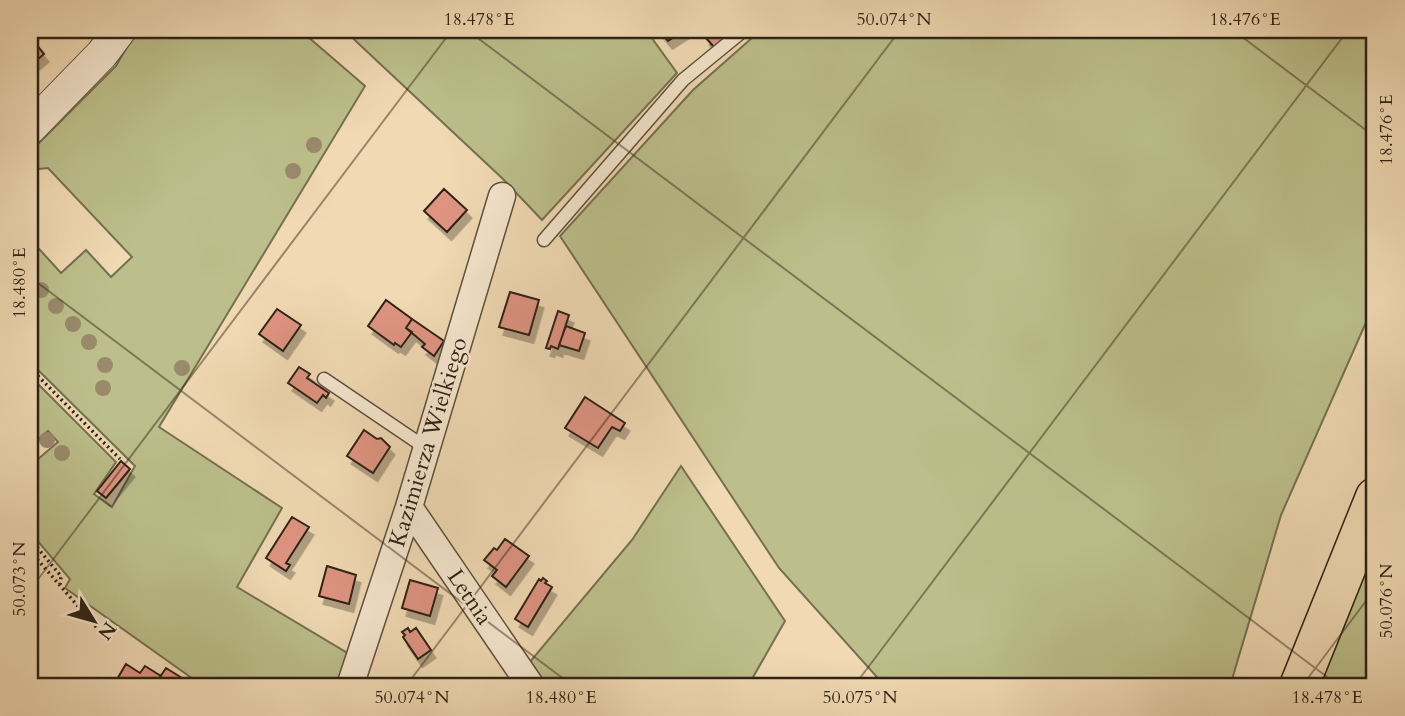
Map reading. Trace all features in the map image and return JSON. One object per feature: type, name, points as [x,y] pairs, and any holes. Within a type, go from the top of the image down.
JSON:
[{"type":"main road","points":[[1299,686],[1375,498]]},
{"type":"street","points":[[30,128],[102,54],[120,30]]},
{"type":"street","name":"Kazimierza Wielkiego","points":[[350,686],[409,507],[502,196]]},
{"type":"street","name":"Letnia","points":[[409,507],[531,686]]},
{"type":"lane","points":[[544,240],[683,80],[744,30]]},
{"type":"lane","points":[[324,379],[426,447]]},
{"type":"path","points":[[30,368],[120,459]]},
{"type":"path","points":[[30,446],[37,454],[30,464]]},
{"type":"path","points":[[30,539],[61,576],[60,585]]},
{"type":"path","points":[[30,551],[97,628]]},
{"type":"green space","points":[[137,30],[300,30],[365,86],[159,427],[282,508],[237,587],[349,654],[338,686],[203,686],[65,588],[70,579],[30,532],[30,466],[58,442],[48,431],[36,442],[30,434],[30,376],[116,462],[94,494],[112,507],[135,466],[30,362],[30,281],[34,277],[30,273],[30,239],[61,273],[86,250],[111,277],[132,257],[48,168],[39,169],[30,176],[30,152],[116,66]]},
{"type":"green space","points":[[344,30],[646,30],[677,73],[542,220],[503,179]]},
{"type":"green space","points":[[761,30],[1375,30],[1375,302],[1281,515],[1230,686],[885,686],[779,568],[560,236],[693,90]]},
{"type":"green space","points":[[681,466],[785,621],[748,686],[545,686],[529,663],[632,540]]},
{"type":"green space","points":[[1375,530],[1375,686],[1313,686]]},
{"type":"building","points":[[659,30],[685,30],[668,41]]},
{"type":"building","points":[[713,30],[734,30],[714,47],[705,37]]},
{"type":"building","points":[[30,37],[44,54],[30,66]]},
{"type":"building","points":[[444,189],[467,210],[447,232],[424,211]]},
{"type":"building","points":[[510,292],[539,300],[529,335],[499,327]]},
{"type":"building","points":[[386,300],[412,319],[406,328],[412,332],[401,347],[368,326]]},
{"type":"building","points":[[277,309],[301,325],[283,351],[259,334]]},
{"type":"building","points":[[558,311],[569,315],[558,349],[551,346],[550,349],[546,348]]},
{"type":"building","points":[[412,319],[444,341],[434,356],[422,347],[425,344],[406,328]]},
{"type":"building","points":[[566,326],[585,333],[579,351],[559,345]]},
{"type":"building","points":[[299,367],[310,374],[307,378],[329,393],[326,398],[323,395],[317,403],[288,383]]},
{"type":"building","points":[[585,397],[625,423],[620,431],[612,427],[598,448],[565,428]]},
{"type":"building","points":[[364,430],[377,439],[381,438],[390,447],[373,473],[347,456]]},
{"type":"building","points":[[121,461],[130,469],[106,498],[97,491]]},
{"type":"building","points":[[292,517],[309,527],[286,563],[290,565],[286,571],[266,558]]},
{"type":"building","points":[[505,539],[529,556],[506,587],[492,576],[497,570],[484,560],[494,548],[497,550]]},
{"type":"building","points":[[327,566],[356,575],[349,604],[319,596]]},
{"type":"building","points":[[543,578],[547,581],[545,583],[552,587],[528,627],[515,619],[539,579],[541,581]]},
{"type":"building","points":[[410,580],[438,588],[430,616],[402,608]]},
{"type":"building","points":[[408,628],[410,632],[416,628],[431,650],[418,659],[403,637],[405,635],[402,632]]},
{"type":"building","points":[[126,664],[140,673],[145,666],[161,676],[154,686],[113,686]]},
{"type":"building","points":[[166,668],[182,678],[177,686],[154,686]]}]
